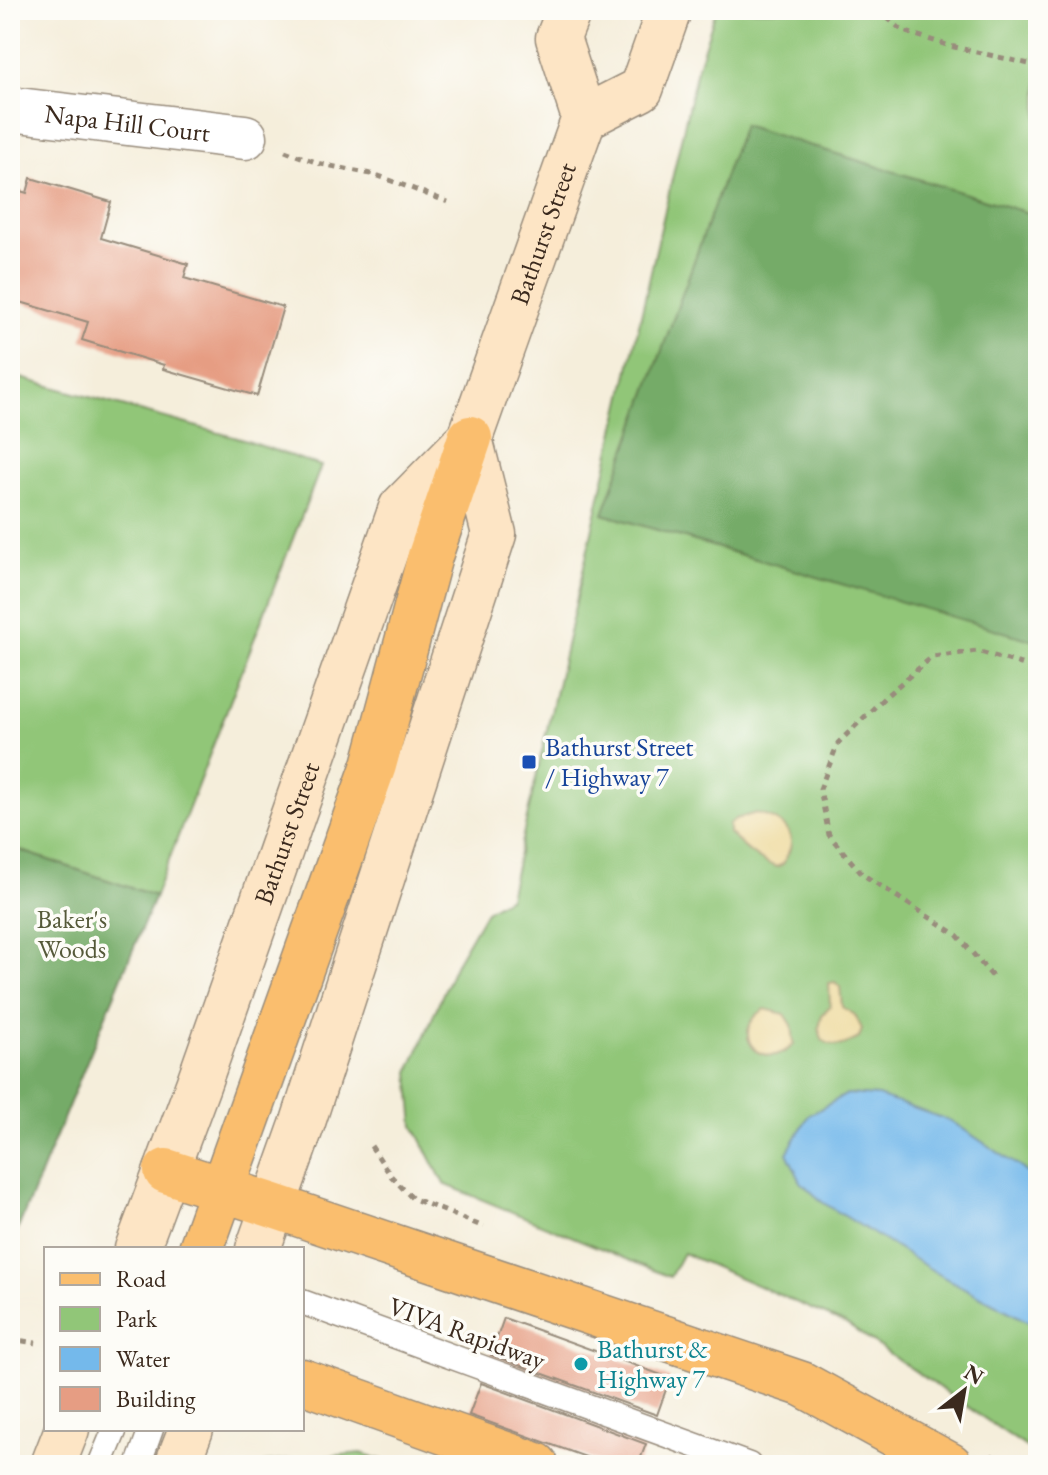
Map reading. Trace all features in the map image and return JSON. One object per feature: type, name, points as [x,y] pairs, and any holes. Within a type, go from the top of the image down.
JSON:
[{"type":"main road","points":[[569,10],[558,38],[584,118],[641,89],[669,10]]},
{"type":"main road","name":"Bathurst Street","points":[[138,1247],[401,508],[470,438],[584,118]]},
{"type":"main road","points":[[202,1247],[374,765],[430,556],[470,438]]},
{"type":"main road","points":[[259,1247],[318,1078],[494,534],[470,438]]},
{"type":"main road","points":[[166,1171],[802,1384],[950,1465]]},
{"type":"main road","points":[[304,1382],[536,1465]]},
{"type":"main road","points":[[53,1465],[66,1431]]},
{"type":"main road","points":[[177,1465],[190,1431]]},
{"type":"street","name":"Napa Hill Court","points":[[10,109],[245,137]]},
{"type":"lane","name":"VIVA Rapidway","points":[[304,1303],[749,1465]]},
{"type":"lane","points":[[100,1465],[114,1431]]},
{"type":"lane","points":[[138,1465],[150,1431]]},
{"type":"path","points":[[878,10],[903,31],[950,46],[1038,66]]},
{"type":"path","points":[[245,137],[321,164],[376,175],[448,202]]},
{"type":"path","points":[[992,976],[957,935],[862,874],[829,835],[820,789],[838,743],[932,657],[977,651],[1038,669]]},
{"type":"path","points":[[10,1339],[36,1343]]},
{"type":"green space","points":[[716,10],[1038,10],[1038,1455],[846,1324],[683,1253],[670,1277],[444,1184],[414,1126],[409,1072],[457,961],[486,911],[509,897],[697,69]]},
{"type":"green space","points":[[743,125],[1038,216],[1038,642],[603,514]]},
{"type":"green space","points":[[10,375],[241,439],[321,466],[155,896],[10,847]]},
{"type":"green space","name":"Baker's Woods","points":[[10,847],[155,896],[10,1248]]},
{"type":"green space","points":[[361,1453],[397,1465],[263,1465],[264,1463]]},
{"type":"sand","points":[[756,813],[779,822],[790,836],[788,854],[783,864],[777,867],[757,857],[729,833],[729,824]]},
{"type":"sand","points":[[835,982],[840,987],[842,1007],[855,1015],[862,1029],[859,1038],[840,1045],[822,1040],[819,1028],[822,1015],[830,1006],[829,983]]},
{"type":"sand","points":[[765,1009],[785,1014],[792,1025],[794,1044],[782,1053],[761,1053],[753,1048],[749,1039],[748,1029]]},
{"type":"water","points":[[847,1094],[878,1096],[951,1121],[1023,1169],[1038,1183],[1038,1327],[945,1278],[822,1202],[801,1182],[787,1153],[809,1115]]},
{"type":"building","points":[[31,178],[111,202],[101,238],[188,264],[184,278],[283,307],[257,396],[163,369],[164,365],[82,340],[88,322],[10,299],[10,188],[27,193]]},
{"type":"building","name":"Bathurst & Highway 7","points":[[504,1318],[670,1378],[657,1415],[491,1355]]},
{"type":"building","name":"Bathurst & Highway 7","points":[[481,1383],[646,1444],[638,1465],[608,1465],[469,1415]]},
{"type":"place","name":"Bathurst Street / Highway 7","points":[[529,762]]},
{"type":"place","name":"Bathurst & Highway 7","points":[[581,1364]]}]
